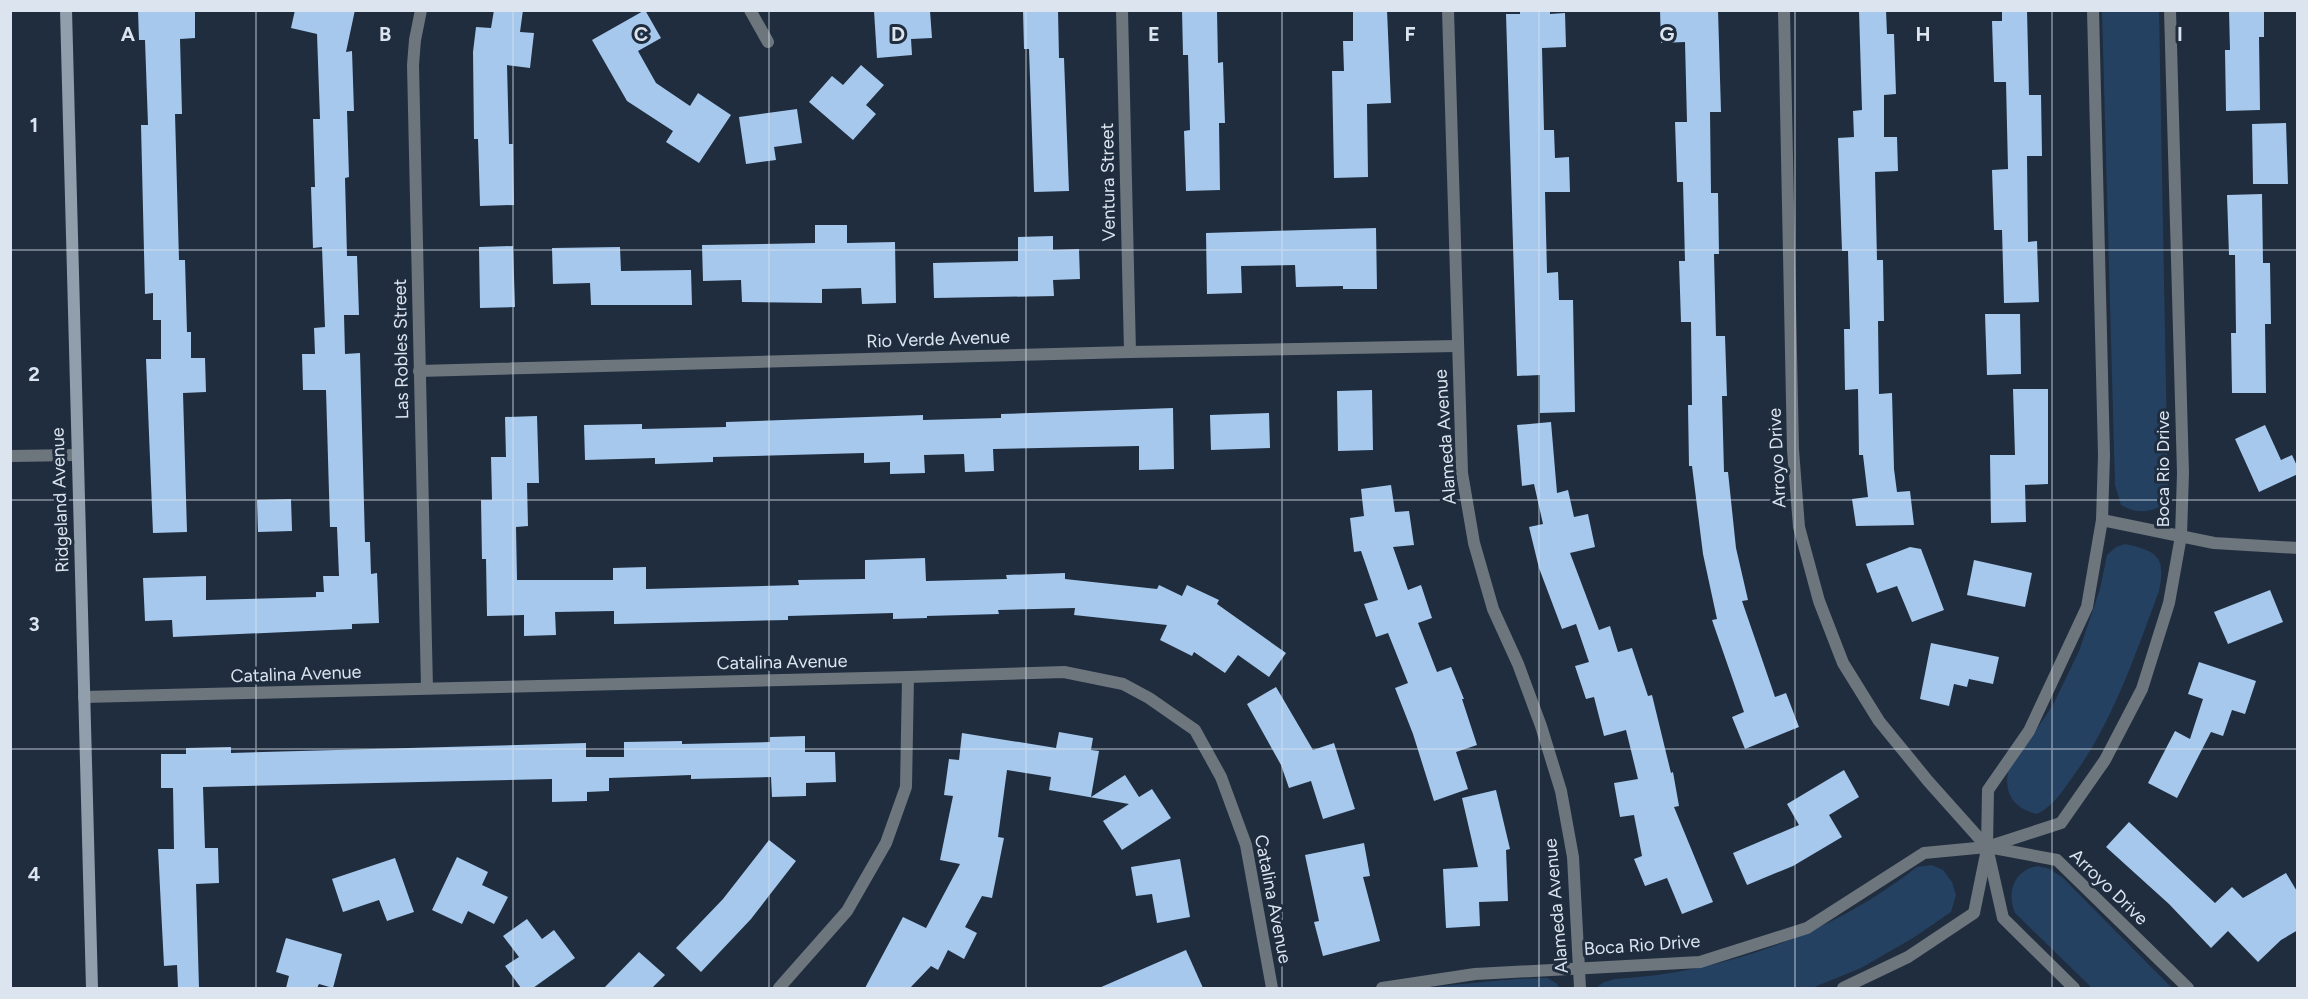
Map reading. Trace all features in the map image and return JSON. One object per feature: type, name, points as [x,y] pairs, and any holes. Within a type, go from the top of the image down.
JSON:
[{"type":"street","name":"Ridgeland Avenue","points":[[66,10],[92,988]]},
{"type":"street","name":"Las Robles Street","points":[[421,10],[413,65],[427,688]]},
{"type":"street","points":[[750,10],[768,42]]},
{"type":"street","name":"Ventura Street","points":[[1122,10],[1130,352]]},
{"type":"street","name":"Alameda Avenue","points":[[1448,10],[1462,473],[1474,543],[1493,609],[1518,664],[1541,726],[1561,791],[1573,857],[1581,988]]},
{"type":"street","name":"Arroyo Drive","points":[[1784,10],[1793,450],[1798,527],[1819,601],[1843,663],[1879,722],[1987,847],[2002,918],[2074,988]]},
{"type":"street","points":[[1843,988],[1908,957],[1974,913],[1987,847],[1988,790],[2029,731],[2087,607],[2102,520],[2104,455],[2093,10]]},
{"type":"street","name":"Boca Rio Drive","points":[[1382,988],[1475,974],[1700,962],[1806,928],[1924,854],[1987,847],[2061,823],[2105,760],[2142,689],[2169,603],[2181,536],[2183,473],[2170,10]]},
{"type":"street","name":"Rio Verde Avenue","points":[[419,371],[1130,352],[1457,346]]},
{"type":"street","points":[[10,456],[77,455]]},
{"type":"street","points":[[2102,520],[2214,543],[2298,548]]},
{"type":"street","name":"Catalina Avenue","points":[[84,697],[1064,672],[1123,684],[1149,698],[1195,730],[1221,777],[1246,844],[1272,988]]},
{"type":"street","points":[[779,988],[847,911],[886,843],[906,788],[908,677]]},
{"type":"street","name":"Arroyo Drive","points":[[1987,847],[2057,860],[2188,988]]},
{"type":"shaded area","points":[[2102,11],[2159,11],[2168,494],[2166,503],[2155,509],[2144,511],[2132,510],[2121,505],[2115,485]]},
{"type":"shaded area","points":[[2125,544],[2145,550],[2157,557],[2161,570],[2159,591],[2121,690],[2098,738],[2066,787],[2047,808],[2037,814],[2022,808],[2012,799],[2008,787],[2008,771],[2053,705],[2079,651],[2100,589],[2107,555],[2116,547]]},
{"type":"shaded area","points":[[1931,865],[1943,870],[1952,882],[1956,895],[1951,912],[1913,938],[1861,968],[1812,988],[1596,988],[1604,982],[1615,979],[1696,968],[1736,959],[1775,946],[1849,912],[1884,891],[1917,867]]},
{"type":"shaded area","points":[[2038,866],[2050,869],[2063,878],[2172,988],[2092,988],[2015,913],[2011,897],[2014,883],[2023,872]]},
{"type":"shaded area","points":[[1547,978],[1560,988],[1421,988],[1516,979]]},
{"type":"building","points":[[138,10],[195,10],[195,38],[180,39],[182,114],[175,114],[179,260],[185,260],[187,332],[191,332],[191,358],[205,358],[206,392],[183,393],[187,532],[153,533],[146,359],[161,359],[161,320],[153,320],[153,293],[145,294],[141,125],[148,125],[145,40],[139,40]]},
{"type":"building","points":[[295,10],[355,10],[346,52],[352,51],[354,111],[347,111],[349,177],[345,178],[347,256],[357,256],[359,315],[344,315],[345,354],[360,353],[365,542],[370,542],[371,574],[377,573],[379,623],[352,624],[352,629],[173,637],[172,620],[145,621],[143,578],[206,576],[206,600],[316,597],[316,592],[324,592],[323,576],[339,576],[337,527],[330,527],[326,390],[303,390],[302,354],[315,354],[314,328],[325,327],[322,247],[313,248],[311,187],[315,187],[313,119],[320,119],[317,34],[291,28]]},
{"type":"building","points":[[494,10],[523,10],[520,32],[534,33],[530,68],[507,65],[509,144],[513,144],[514,205],[480,206],[478,139],[474,139],[473,52],[476,27],[491,28]]},
{"type":"building","points":[[645,10],[661,38],[638,51],[656,83],[690,106],[698,93],[731,115],[699,163],[666,142],[673,131],[627,101],[592,40]]},
{"type":"building","points":[[1023,10],[1058,10],[1059,58],[1064,58],[1069,191],[1034,192],[1029,49],[1024,49]]},
{"type":"building","points":[[1182,10],[1217,10],[1218,63],[1223,62],[1225,123],[1219,123],[1220,190],[1186,191],[1184,131],[1190,130],[1188,55],[1183,55]]},
{"type":"building","points":[[1353,10],[1387,10],[1391,103],[1367,104],[1368,177],[1334,178],[1332,71],[1344,71],[1343,41],[1353,41]]},
{"type":"building","points":[[1520,10],[1550,10],[1550,14],[1565,13],[1566,47],[1542,48],[1544,130],[1554,130],[1555,158],[1569,157],[1570,192],[1545,192],[1547,273],[1558,272],[1559,300],[1573,300],[1575,412],[1540,413],[1540,375],[1517,376],[1506,14],[1520,14]]},
{"type":"building","points":[[1660,10],[1718,10],[1721,112],[1710,112],[1711,193],[1718,193],[1719,254],[1714,254],[1716,336],[1725,336],[1727,396],[1722,396],[1724,472],[1728,472],[1736,548],[1748,600],[1742,601],[1775,697],[1786,693],[1799,727],[1745,749],[1732,717],[1744,712],[1712,620],[1717,619],[1703,554],[1692,466],[1689,466],[1688,405],[1692,405],[1691,322],[1681,322],[1679,261],[1685,261],[1683,182],[1677,182],[1675,122],[1687,122],[1685,42],[1661,43]]},
{"type":"building","points":[[1859,10],[1886,10],[1887,34],[1894,34],[1896,94],[1884,95],[1884,137],[1897,137],[1898,171],[1875,172],[1877,260],[1883,260],[1884,321],[1878,321],[1879,394],[1892,393],[1894,469],[1897,492],[1910,491],[1914,525],[1856,526],[1852,499],[1868,497],[1863,455],[1859,455],[1858,389],[1845,390],[1844,329],[1850,329],[1848,251],[1842,251],[1838,138],[1854,137],[1853,111],[1862,110]]},
{"type":"building","points":[[2002,10],[2027,10],[2029,95],[2041,95],[2042,156],[2027,156],[2028,242],[2037,241],[2039,302],[2004,303],[2002,230],[1994,230],[1992,170],[2008,169],[2006,82],[1994,82],[1992,21],[2002,21]]},
{"type":"building","points":[[2229,10],[2264,10],[2264,37],[2259,37],[2260,110],[2226,111],[2225,50],[2230,50]]},
{"type":"building","points":[[874,11],[930,11],[932,38],[911,39],[912,55],[877,58]]},
{"type":"building","points":[[861,65],[884,85],[866,105],[876,114],[853,140],[809,102],[832,76],[843,85]]},
{"type":"building","points":[[797,109],[802,143],[774,147],[776,160],[746,164],[739,117]]},
{"type":"building","points":[[2286,123],[2288,184],[2253,184],[2252,124]]},
{"type":"building","points":[[2262,194],[2263,263],[2270,263],[2271,324],[2265,324],[2266,393],[2232,393],[2231,333],[2236,333],[2235,255],[2229,255],[2227,195]]},
{"type":"building","points":[[815,225],[847,225],[847,243],[895,242],[896,303],[862,304],[861,288],[822,289],[822,303],[742,302],[741,280],[703,281],[702,245],[815,243]]},
{"type":"building","points":[[1376,228],[1377,289],[1343,289],[1343,286],[1296,287],[1295,265],[1241,266],[1242,293],[1207,294],[1206,233]]},
{"type":"building","points":[[1053,236],[1053,250],[1079,249],[1080,279],[1053,280],[1054,296],[934,298],[933,263],[1018,261],[1018,237]]},
{"type":"building","points":[[513,246],[515,307],[480,308],[479,247]]},
{"type":"building","points":[[620,247],[621,271],[691,270],[692,305],[591,305],[590,283],[553,284],[552,248]]},
{"type":"building","points":[[1985,314],[2020,314],[2021,374],[1987,375]]},
{"type":"building","points":[[2013,389],[2048,389],[2048,484],[2025,485],[2026,522],[1991,523],[1990,455],[2015,455]]},
{"type":"building","points":[[1372,390],[1373,450],[1338,451],[1337,391]]},
{"type":"building","points":[[1173,408],[1174,469],[1139,470],[1139,446],[993,449],[994,471],[965,472],[964,454],[924,455],[925,473],[890,474],[890,462],[864,463],[864,453],[713,457],[713,462],[655,464],[655,458],[585,460],[584,425],[642,424],[642,429],[726,427],[726,422],[923,415],[923,420],[1001,418],[1001,414]]},
{"type":"building","points":[[1269,413],[1270,448],[1211,450],[1210,415]]},
{"type":"building","points":[[537,416],[539,483],[527,483],[528,526],[516,527],[517,580],[613,580],[613,568],[646,567],[646,589],[799,585],[798,580],[865,579],[865,560],[925,558],[926,581],[1007,579],[1006,575],[1065,573],[1065,579],[1157,589],[1159,585],[1182,596],[1187,585],[1219,600],[1217,604],[1286,653],[1269,677],[1238,655],[1225,673],[1194,652],[1192,656],[1160,640],[1167,625],[1074,615],[1075,608],[998,610],[999,614],[927,616],[927,618],[893,619],[893,613],[788,616],[788,620],[614,624],[614,611],[555,612],[556,635],[524,636],[524,615],[487,616],[486,559],[482,559],[481,500],[492,500],[491,457],[506,457],[505,417]]},
{"type":"building","points":[[1551,422],[1557,493],[1568,490],[1574,517],[1588,514],[1595,547],[1570,553],[1599,630],[1610,626],[1618,652],[1632,648],[1648,696],[1652,695],[1671,773],[1673,772],[1679,806],[1674,807],[1713,902],[1682,914],[1667,878],[1645,886],[1634,859],[1642,856],[1634,815],[1620,817],[1614,783],[1638,779],[1626,730],[1604,736],[1594,697],[1586,699],[1575,666],[1589,662],[1576,624],[1562,629],[1539,568],[1529,527],[1543,524],[1534,484],[1522,486],[1517,425]]},
{"type":"building","points":[[2265,425],[2281,460],[2292,455],[2298,468],[2298,474],[2259,492],[2235,439]]},
{"type":"building","points":[[1391,485],[1395,512],[1409,511],[1414,545],[1393,547],[1408,590],[1421,585],[1432,618],[1418,623],[1437,672],[1451,667],[1464,699],[1462,699],[1477,745],[1456,752],[1468,789],[1434,801],[1413,734],[1395,688],[1408,683],[1388,633],[1376,637],[1364,604],[1378,600],[1361,551],[1354,552],[1350,518],[1364,516],[1361,489]]},
{"type":"building","points":[[291,499],[292,531],[258,532],[257,500]]},
{"type":"building","points":[[1910,547],[1921,549],[1944,610],[1912,622],[1897,586],[1877,593],[1866,564]]},
{"type":"building","points":[[1974,560],[2032,573],[2025,607],[1967,595]]},
{"type":"building","points":[[2270,590],[2283,622],[2228,644],[2214,612]]},
{"type":"building","points":[[1931,643],[1999,657],[1993,684],[1969,679],[1967,687],[1954,684],[1949,706],[1920,699]]},
{"type":"building","points":[[2199,662],[2256,681],[2245,714],[2232,710],[2223,736],[2211,732],[2177,798],[2148,783],[2175,731],[2190,739],[2203,699],[2188,694]]},
{"type":"building","points":[[1276,687],[1313,750],[1334,743],[1355,809],[1323,819],[1311,781],[1289,788],[1281,765],[1247,704]]},
{"type":"building","points":[[1059,732],[1093,738],[1091,750],[1099,751],[1091,797],[1125,775],[1139,797],[1152,789],[1171,818],[1122,850],[1103,821],[1129,804],[1049,790],[1051,777],[1007,770],[998,837],[1004,838],[992,898],[982,896],[965,927],[977,933],[964,959],[948,950],[938,970],[931,966],[910,988],[865,988],[903,917],[926,928],[960,864],[940,860],[953,796],[944,795],[949,759],[959,760],[962,733],[1056,748]]},
{"type":"building","points":[[805,736],[805,752],[835,752],[836,782],[806,783],[806,796],[772,797],[771,777],[691,779],[691,775],[609,778],[609,791],[587,792],[587,801],[552,802],[552,779],[203,787],[205,848],[218,848],[219,883],[196,884],[199,988],[178,988],[177,965],[164,966],[158,849],[174,849],[173,788],[161,788],[161,754],[186,754],[186,748],[231,747],[231,753],[586,743],[586,757],[624,757],[624,742],[682,741],[682,744],[770,742],[770,737]]},
{"type":"building","points":[[1844,770],[1859,797],[1829,815],[1842,837],[1793,866],[1747,885],[1733,853],[1799,825],[1787,804]]},
{"type":"building","points":[[1496,790],[1510,849],[1506,850],[1508,901],[1479,902],[1480,926],[1446,928],[1443,869],[1478,867],[1462,798]]},
{"type":"building","points":[[2129,822],[2215,903],[2232,887],[2243,898],[2286,873],[2298,893],[2298,930],[2281,940],[2258,962],[2228,931],[2211,948],[2169,904],[2106,847]]},
{"type":"building","points":[[769,840],[796,861],[751,919],[701,972],[676,948],[723,899]]},
{"type":"building","points":[[1364,843],[1370,876],[1363,877],[1380,941],[1323,956],[1314,922],[1319,921],[1305,855]]},
{"type":"building","points":[[457,857],[488,872],[482,885],[508,897],[494,924],[468,911],[462,924],[432,910]]},
{"type":"building","points":[[395,858],[414,912],[387,921],[379,900],[343,912],[332,879]]},
{"type":"building","points":[[1180,859],[1190,917],[1157,923],[1152,894],[1136,896],[1131,867]]},
{"type":"building","points":[[527,919],[542,939],[554,930],[575,958],[533,988],[521,988],[505,966],[519,957],[503,936]]},
{"type":"building","points":[[286,938],[342,954],[333,988],[319,984],[317,988],[286,988],[289,976],[276,972]]},
{"type":"building","points":[[1186,950],[1203,988],[1099,988]]},
{"type":"building","points":[[639,952],[665,975],[652,988],[604,988]]}]
